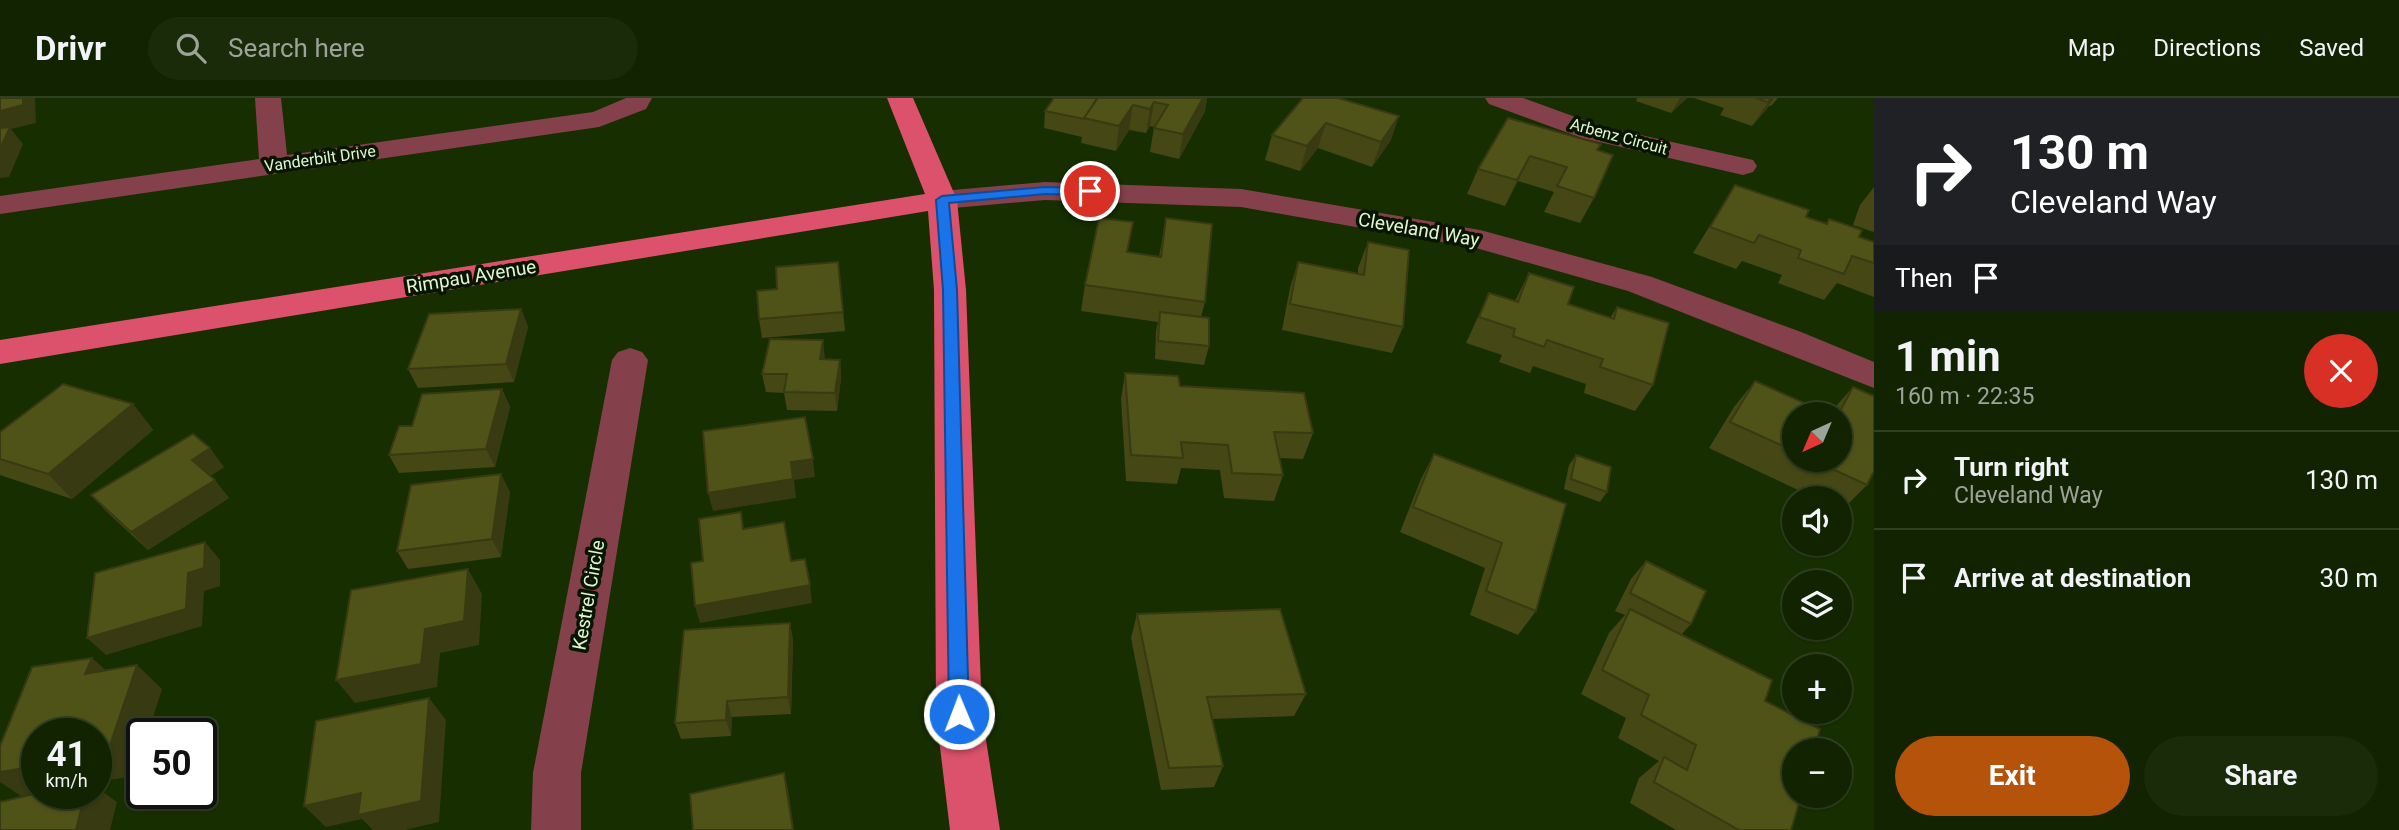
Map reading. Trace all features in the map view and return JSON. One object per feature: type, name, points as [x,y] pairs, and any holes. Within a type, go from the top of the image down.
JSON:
[{"type":"main road","points":[[901,98],[942,200],[950,290],[959,714],[975,830]]},
{"type":"main road","name":"Rimpau Avenue","points":[[0,352],[942,200]]},
{"type":"street","points":[[268,98],[274,165]]},
{"type":"street","name":"Arbenz Circuit","points":[[1498,98],[1592,132],[1743,166]]},
{"type":"street","name":"Vanderbilt Drive","points":[[0,205],[599,119],[638,101]]},
{"type":"street","name":"Cleveland Way","points":[[942,200],[1045,191],[1135,192],[1241,198],[1480,239],[1640,284],[1789,340],[1874,376]]},
{"type":"street","name":"Kestrel Circle","points":[[556,830],[556,773],[630,360]]},
{"type":"building","points":[[0,98],[23,98],[23,105],[0,111]]},
{"type":"building","points":[[1054,98],[1097,98],[1084,119],[1045,111]]},
{"type":"building","points":[[1098,98],[1203,98],[1183,134],[1154,128],[1168,105],[1154,102],[1150,109],[1133,105],[1119,126],[1084,118]]},
{"type":"building","points":[[1303,98],[1338,98],[1399,116],[1381,142],[1326,123],[1307,146],[1272,135]]},
{"type":"building","points":[[1508,118],[1601,144],[1597,150],[1613,155],[1594,198],[1557,186],[1567,167],[1530,156],[1517,180],[1478,169]]},
{"type":"building","points":[[10,127],[0,149],[0,128]]},
{"type":"building","points":[[1735,185],[1809,210],[1806,217],[1827,224],[1829,219],[1862,230],[1859,237],[1874,242],[1874,263],[1852,256],[1844,274],[1798,258],[1801,250],[1759,235],[1754,243],[1710,227]]},
{"type":"building","points":[[1099,218],[1133,222],[1127,252],[1161,257],[1166,218],[1212,224],[1205,302],[1085,285]]},
{"type":"building","points":[[1368,242],[1409,250],[1403,327],[1290,304],[1298,262],[1364,275]]},
{"type":"building","points":[[838,262],[843,312],[759,319],[757,291],[777,289],[776,267]]},
{"type":"building","points":[[1529,273],[1574,287],[1568,304],[1614,319],[1617,307],[1669,323],[1653,385],[1600,367],[1603,359],[1547,340],[1544,347],[1513,336],[1515,329],[1479,317],[1489,293],[1518,302]]},
{"type":"building","points":[[521,309],[506,364],[408,369],[429,314]]},
{"type":"building","points":[[1160,312],[1209,318],[1209,346],[1158,341]]},
{"type":"building","points":[[770,339],[823,340],[820,359],[840,360],[835,393],[784,392],[787,374],[762,374]]},
{"type":"building","points":[[1125,373],[1178,376],[1180,386],[1304,393],[1313,433],[1274,432],[1283,475],[1232,473],[1228,445],[1181,442],[1183,458],[1131,455]]},
{"type":"building","points":[[1755,381],[1802,402],[1782,402],[1782,446],[1730,422]]},
{"type":"building","points":[[63,384],[133,404],[48,474],[0,459],[0,432]]},
{"type":"building","points":[[1853,387],[1874,396],[1874,471],[1867,485],[1839,472],[1852,472],[1852,402],[1845,402]]},
{"type":"building","points":[[502,389],[486,449],[389,455],[399,426],[412,426],[422,394]]},
{"type":"building","points":[[805,417],[813,459],[791,462],[793,479],[708,493],[703,431]]},
{"type":"building","points":[[193,434],[210,448],[192,460],[215,480],[131,532],[91,495]]},
{"type":"building","points":[[1434,454],[1566,504],[1536,611],[1486,591],[1502,543],[1413,507]]},
{"type":"building","points":[[1576,455],[1611,467],[1607,492],[1571,479]]},
{"type":"building","points":[[501,474],[492,539],[397,551],[411,485]]},
{"type":"building","points":[[741,512],[743,529],[784,522],[791,561],[805,559],[810,585],[695,606],[691,563],[703,561],[699,519]]},
{"type":"building","points":[[205,542],[204,568],[188,573],[186,609],[87,638],[95,573]]},
{"type":"building","points":[[1646,561],[1706,591],[1691,624],[1630,593]]},
{"type":"building","points":[[468,569],[464,621],[425,629],[421,664],[336,680],[351,590]]},
{"type":"building","points":[[1280,609],[1306,694],[1207,697],[1223,766],[1169,768],[1137,614]]},
{"type":"building","points":[[1630,609],[1772,680],[1765,701],[1782,710],[1782,724],[1810,724],[1820,729],[1818,738],[1782,738],[1782,808],[1797,808],[1791,830],[1739,830],[1654,782],[1664,757],[1687,770],[1696,745],[1641,715],[1649,695],[1602,670]]},
{"type":"building","points":[[790,623],[788,697],[727,701],[726,720],[675,723],[684,630]]},
{"type":"building","points":[[92,658],[85,674],[137,665],[112,739],[112,718],[21,718],[21,769],[0,772],[0,746],[32,667]]},
{"type":"building","points":[[429,698],[421,801],[358,815],[361,793],[304,806],[316,721]]},
{"type":"building","points":[[784,773],[793,830],[693,830],[690,794]]},
{"type":"building","points":[[21,797],[21,809],[81,809],[76,830],[0,830],[0,802]]},
{"type":"route","points":[[959,714],[950,290],[942,200],[1045,191],[1090,191]]}]
